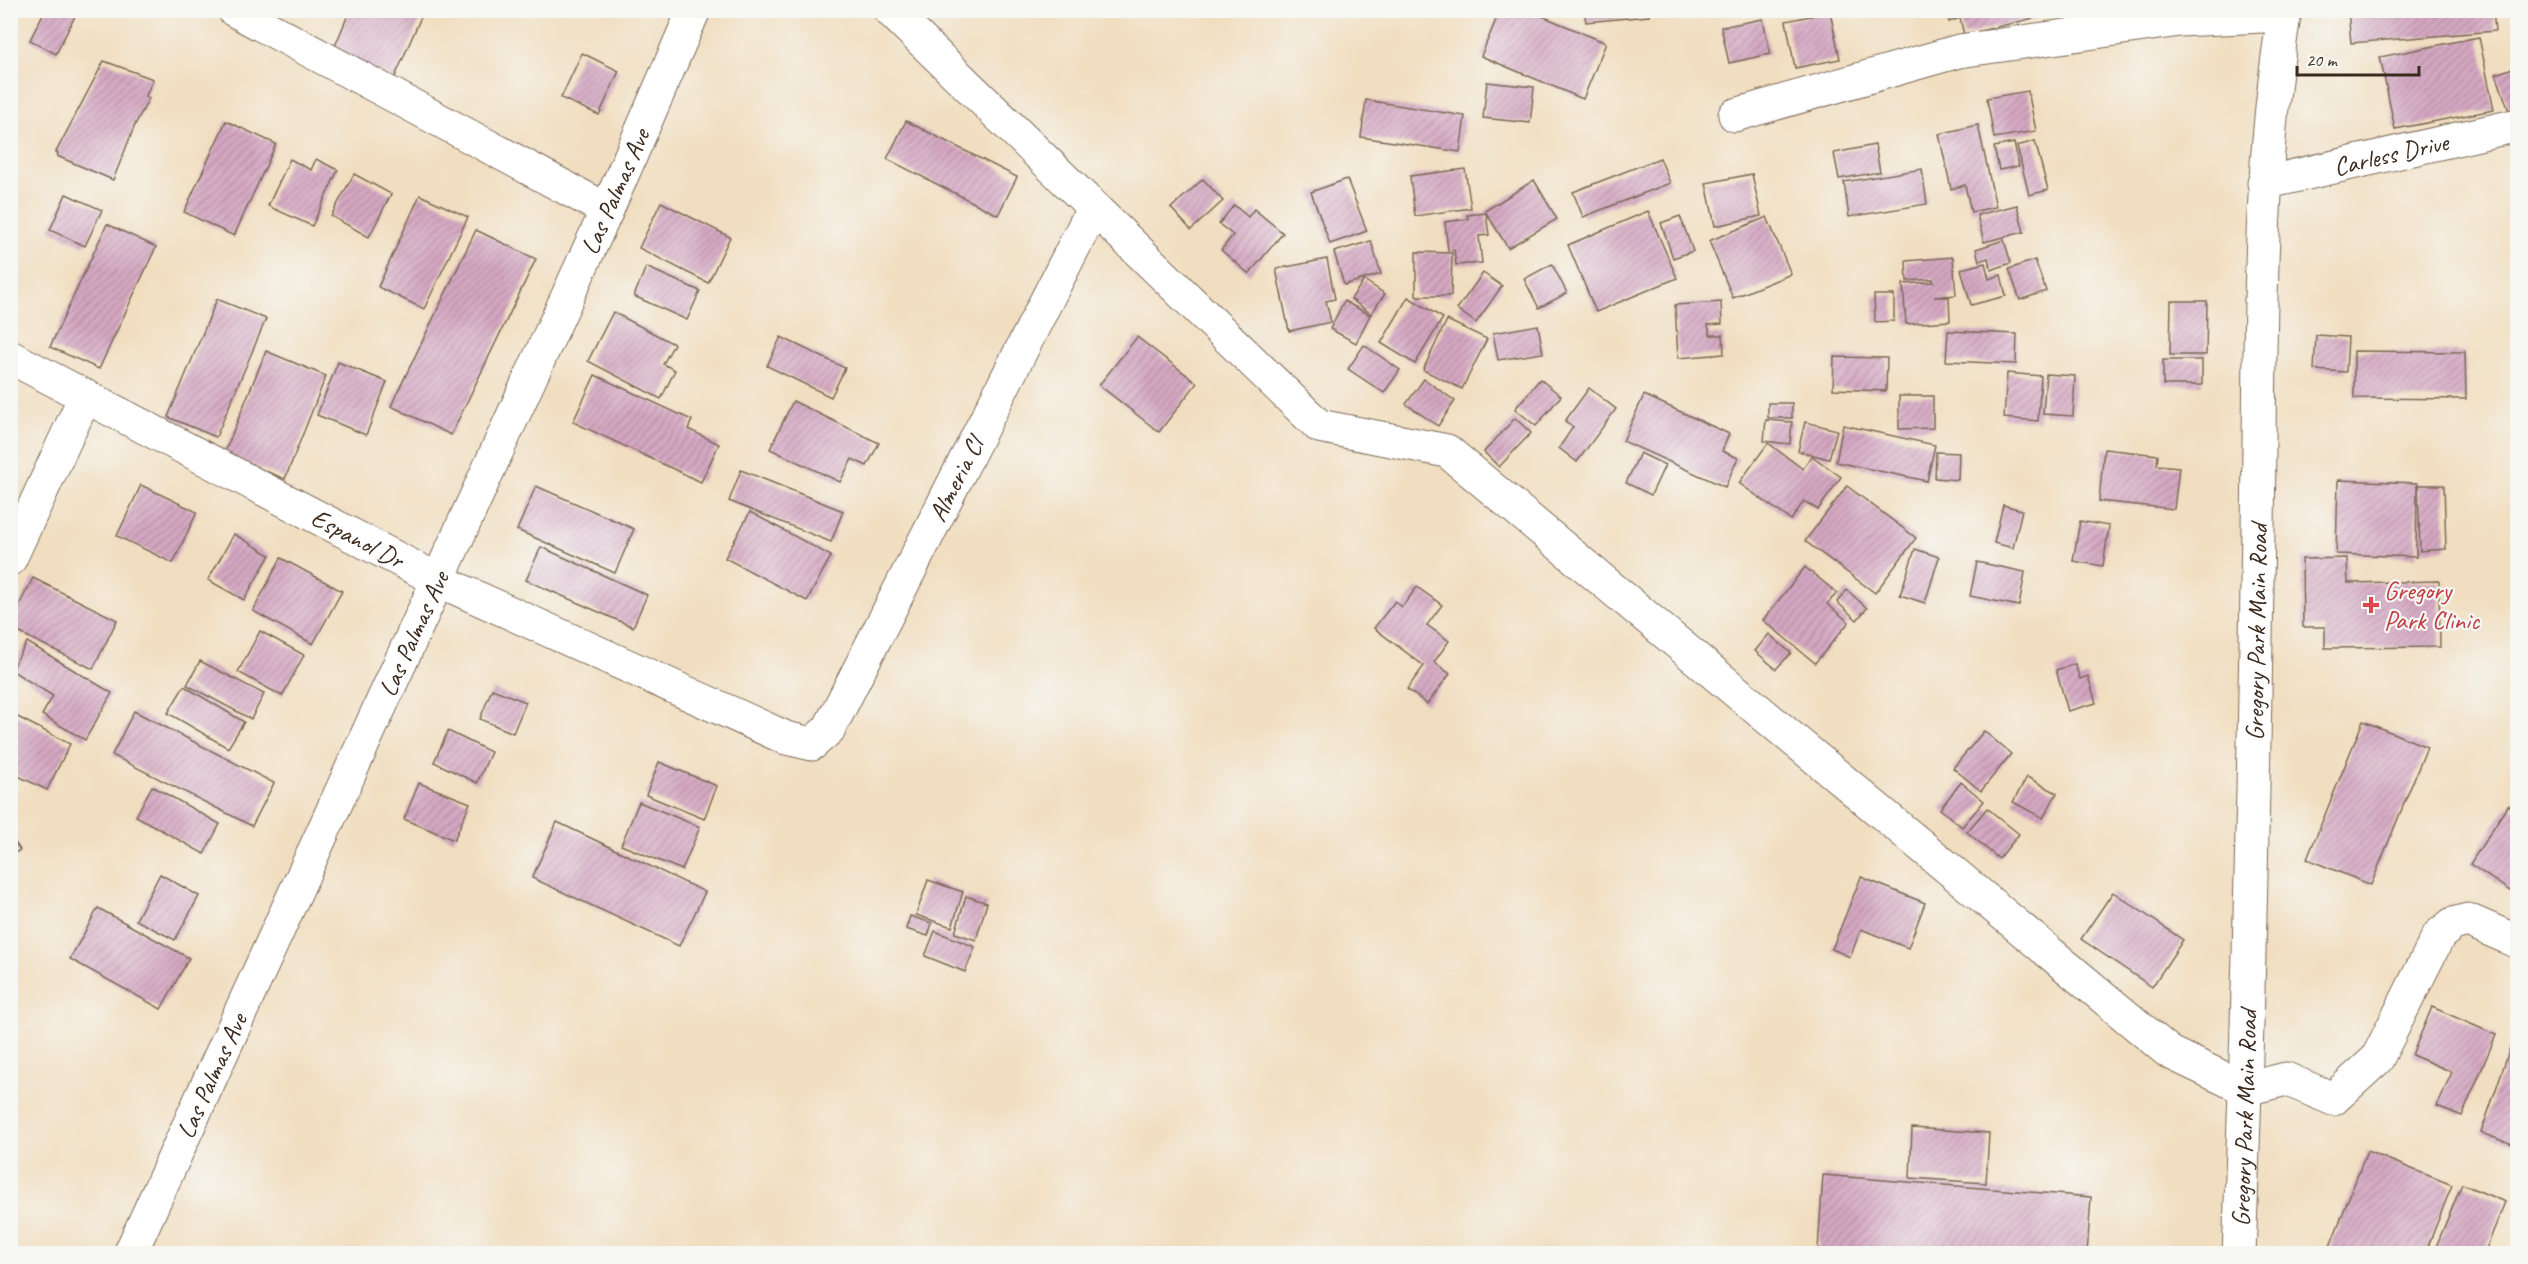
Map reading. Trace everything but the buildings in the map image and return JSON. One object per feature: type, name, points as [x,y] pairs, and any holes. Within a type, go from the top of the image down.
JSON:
[{"type":"street","points":[[234,10],[607,210]]},
{"type":"street","name":"Las Palmas Ave","points":[[130,1254],[607,210],[694,10]]},
{"type":"street","points":[[890,10],[1319,426],[1447,451],[2169,1052],[2246,1089],[2286,1079],[2333,1099],[2378,1059],[2439,935],[2453,924],[2468,920],[2517,942]]},
{"type":"street","points":[[1735,115],[1959,51],[2180,20],[2284,13]]},
{"type":"street","name":"Gregory Park Main Road","points":[[2239,1254],[2246,1089],[2264,183],[2284,13]]},
{"type":"street","name":"Carless Drive","points":[[2264,183],[2517,125]]},
{"type":"street","name":"Almeria Cl","points":[[812,744],[829,729],[1093,209]]},
{"type":"street","name":"Espanol Dr","points":[[10,357],[438,580],[786,738],[812,744]]},
{"type":"street","points":[[10,558],[85,398]]},
{"type":"place","name":"Gregory Park Clinic","points":[[2371,605]]}]
